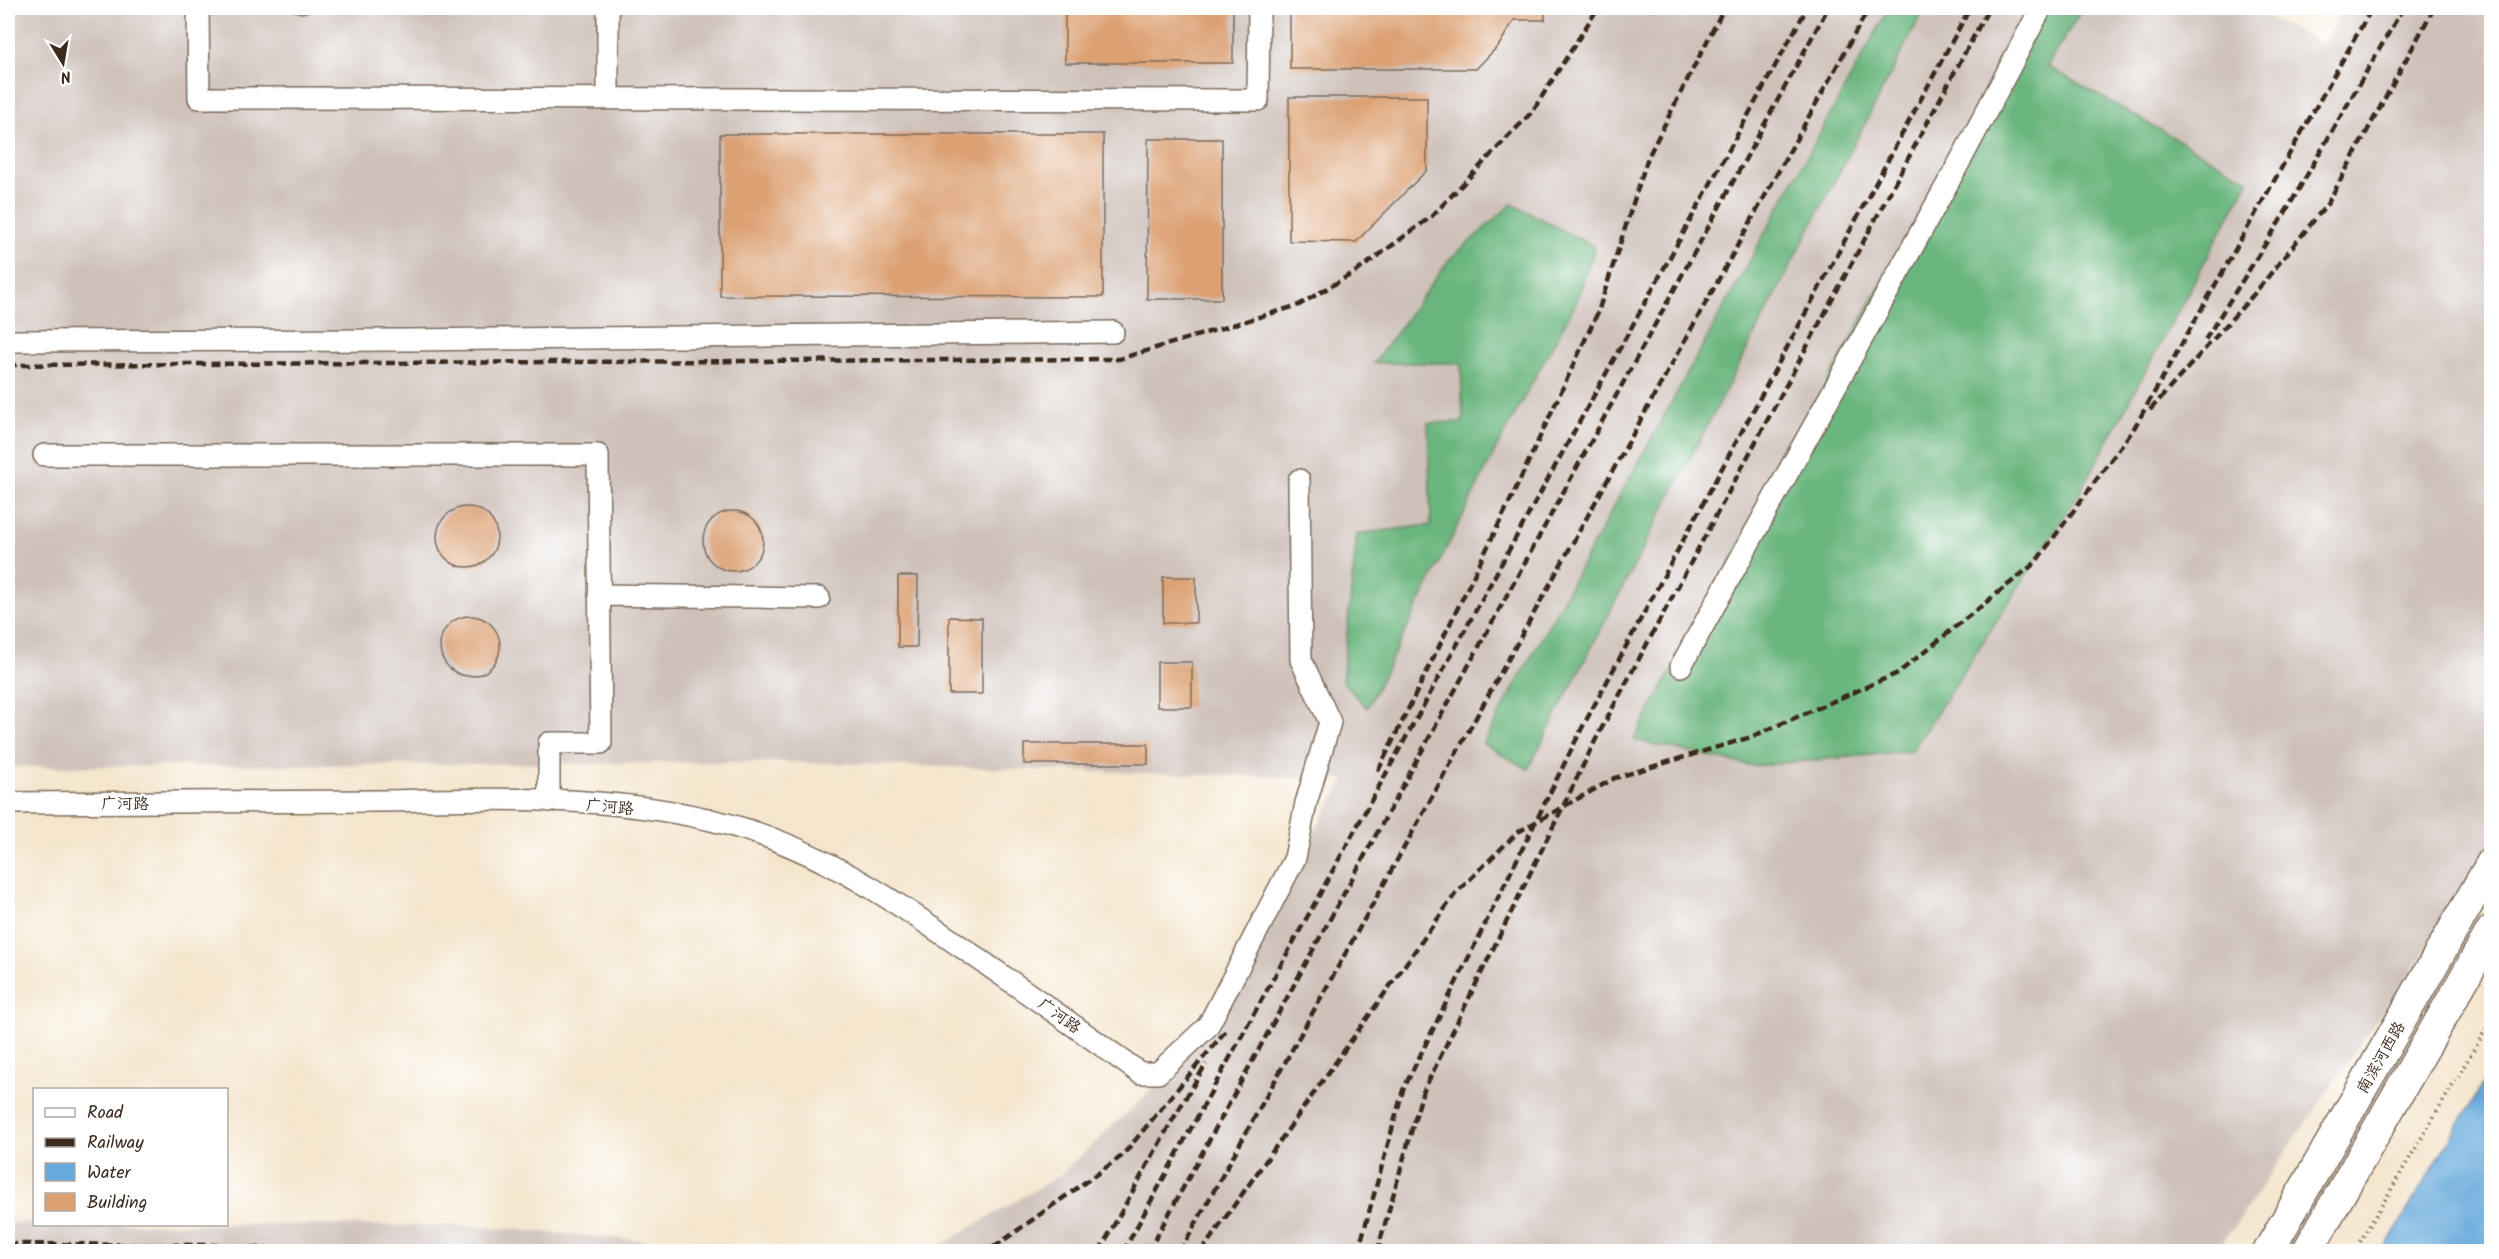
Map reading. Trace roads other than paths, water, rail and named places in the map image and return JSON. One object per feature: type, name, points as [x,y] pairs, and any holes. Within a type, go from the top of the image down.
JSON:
[{"type":"highway","name":"南滨河西路","points":[[2268,1251],[2492,862]]},
{"type":"highway","name":"南滨河西路","points":[[2307,1251],[2492,930]]},
{"type":"street","points":[[198,8],[199,99],[1258,100],[1259,8]]},
{"type":"street","points":[[608,8],[608,98]]},
{"type":"street","points":[[1682,666],[2041,8]]},
{"type":"street","points":[[8,341],[409,340],[1113,332]]},
{"type":"street","points":[[44,455],[598,455],[601,743],[549,743],[549,801]]},
{"type":"street","name":"广河路","points":[[8,803],[549,801],[649,809],[698,818],[746,830],[798,850],[848,874],[896,903],[1140,1073],[1158,1073],[1208,1026],[1295,858],[1306,804],[1330,722],[1301,660],[1299,480]]},
{"type":"street","points":[[599,595],[819,598]]},
{"type":"water","points":[[2491,1070],[2491,1251],[2383,1251]]},
{"type":"railway","points":[[8,365],[1119,359],[1299,305],[1360,269],[1432,216],[1532,112],[1598,8]]},
{"type":"railway","points":[[1378,771],[1512,497],[1598,312],[1648,157],[1724,8]]},
{"type":"railway","points":[[1123,1252],[1807,8]]},
{"type":"railway","points":[[1148,1252],[1828,8]]},
{"type":"railway","points":[[1180,1252],[1869,8]]},
{"type":"railway","points":[[1358,1252],[1403,1090],[1582,728],[1970,8]]},
{"type":"railway","points":[[1377,1252],[1422,1094],[1598,735],[1989,8]]},
{"type":"railway","points":[[1201,1252],[1456,893],[1518,832],[1615,778],[1751,737],[1898,673],[2035,563],[2133,430],[2372,8]]},
{"type":"railway","points":[[2205,340],[2288,208],[2403,8]]},
{"type":"railway","points":[[2150,410],[2254,294],[2328,203],[2434,8]]},
{"type":"railway","points":[[981,1252],[997,1245],[1122,1156],[1228,1028]]},
{"type":"railway","points":[[1099,1252],[1206,1064]]},
{"type":"railway","points":[[8,1244],[214,1245],[318,1252]]}]
